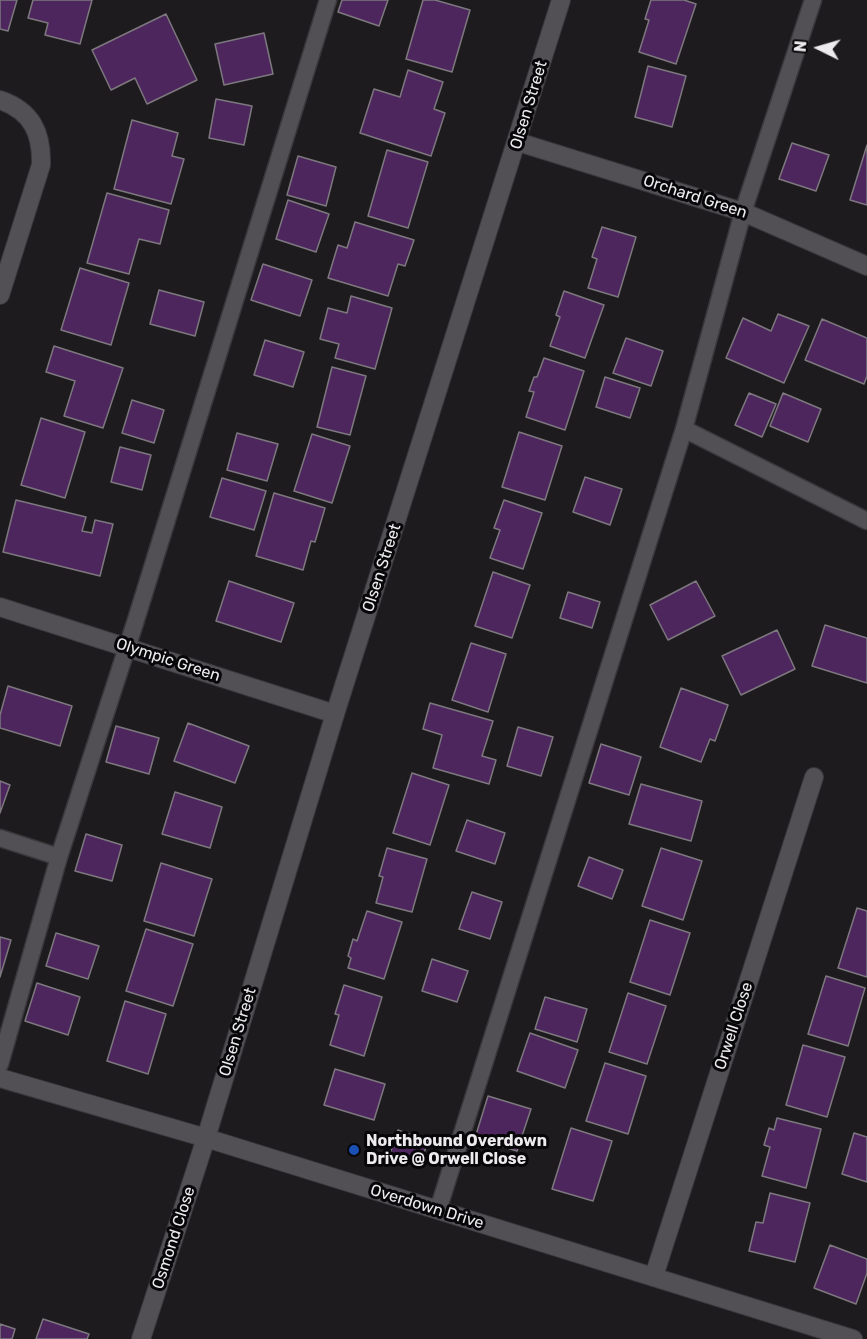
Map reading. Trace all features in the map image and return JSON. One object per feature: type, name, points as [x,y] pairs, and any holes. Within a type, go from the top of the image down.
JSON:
[{"type":"street","name":"Olsen Street","points":[[206,1137],[336,714],[561,0]]},
{"type":"street","points":[[0,100],[14,105],[24,113],[39,136],[41,148],[40,165],[0,295]]},
{"type":"street","name":"Orchard Green","points":[[518,142],[743,212],[867,266]]},
{"type":"street","name":"Olympic Green","points":[[0,607],[336,714]]},
{"type":"street","name":"Orwell Close","points":[[654,1276],[814,777]]},
{"type":"street","name":"Overdown Drive","points":[[0,1078],[206,1137],[854,1339]]},
{"type":"street","name":"Osmond Close","points":[[141,1339],[206,1137]]},
{"type":"lane","points":[[0,1064],[59,856],[127,648],[328,0]]},
{"type":"lane","points":[[438,1210],[684,429],[743,212],[813,0]]},
{"type":"lane","points":[[684,429],[867,521]]},
{"type":"lane","points":[[0,837],[59,856]]},
{"type":"building","points":[[0,0],[17,0],[8,31],[0,29]]},
{"type":"building","points":[[33,0],[92,0],[80,44],[45,35],[48,23],[28,18]]},
{"type":"building","points":[[342,0],[388,0],[379,26],[338,12]]},
{"type":"building","points":[[423,0],[435,0],[470,10],[452,72],[406,59]]},
{"type":"building","points":[[651,0],[684,0],[696,4],[676,64],[639,52],[649,20],[645,19]]},
{"type":"building","points":[[166,14],[197,80],[147,104],[135,78],[111,90],[92,50]]},
{"type":"building","points":[[264,33],[273,74],[224,85],[215,44]]},
{"type":"building","points":[[648,66],[686,76],[672,127],[635,117]]},
{"type":"building","points":[[408,70],[443,82],[434,109],[445,113],[431,156],[360,133],[374,89],[400,97]]},
{"type":"building","points":[[216,99],[252,106],[244,145],[209,138]]},
{"type":"building","points":[[132,120],[178,133],[172,156],[184,159],[171,204],[114,189]]},
{"type":"building","points":[[792,143],[829,155],[816,191],[779,179]]},
{"type":"building","points":[[867,145],[867,205],[850,200]]},
{"type":"building","points":[[387,150],[428,162],[408,228],[368,216]]},
{"type":"building","points":[[298,156],[336,167],[326,206],[287,195]]},
{"type":"building","points":[[107,193],[169,210],[160,244],[139,239],[129,274],[87,263]]},
{"type":"building","points":[[288,200],[329,214],[316,252],[276,239]]},
{"type":"building","points":[[355,222],[414,240],[405,266],[398,264],[388,296],[328,278],[338,245],[347,248]]},
{"type":"building","points":[[602,227],[636,237],[618,297],[588,288],[597,259],[592,257]]},
{"type":"building","points":[[263,264],[312,280],[300,316],[251,300]]},
{"type":"building","points":[[80,268],[129,283],[111,345],[61,330]]},
{"type":"building","points":[[159,290],[204,302],[195,336],[150,324]]},
{"type":"building","points":[[564,291],[604,305],[585,358],[550,346],[560,317],[556,315]]},
{"type":"building","points":[[351,296],[392,308],[375,369],[335,358],[339,344],[320,339],[328,308],[347,313]]},
{"type":"building","points":[[778,314],[809,326],[784,383],[726,358],[743,318],[771,331]]},
{"type":"building","points":[[822,319],[867,338],[867,376],[864,384],[805,360]]},
{"type":"building","points":[[626,338],[663,351],[651,386],[613,373]]},
{"type":"building","points":[[265,340],[304,352],[293,387],[254,375]]},
{"type":"building","points":[[54,346],[123,368],[103,428],[64,416],[75,381],[46,372]]},
{"type":"building","points":[[544,358],[584,371],[565,430],[526,417],[534,392],[529,391]]},
{"type":"building","points":[[332,367],[366,376],[350,435],[317,427]]},
{"type":"building","points":[[605,377],[640,388],[630,418],[596,407]]},
{"type":"building","points":[[749,393],[776,404],[762,437],[735,425]]},
{"type":"building","points":[[783,393],[821,409],[808,442],[770,426]]},
{"type":"building","points":[[132,400],[164,410],[154,443],[122,433]]},
{"type":"building","points":[[41,418],[85,432],[65,498],[21,485]]},
{"type":"building","points":[[519,432],[562,446],[545,500],[502,487]]},
{"type":"building","points":[[237,433],[278,444],[267,481],[227,470]]},
{"type":"building","points":[[312,434],[350,446],[332,503],[294,491]]},
{"type":"building","points":[[120,447],[151,455],[142,490],[111,482]]},
{"type":"building","points":[[585,477],[622,489],[610,525],[573,512]]},
{"type":"building","points":[[222,478],[266,491],[254,530],[210,517]]},
{"type":"building","points":[[274,493],[325,508],[315,542],[311,541],[303,570],[256,556]]},
{"type":"building","points":[[16,500],[86,517],[82,531],[92,533],[95,520],[113,524],[100,576],[3,552]]},
{"type":"building","points":[[504,500],[542,513],[523,569],[490,558],[500,530],[494,528]]},
{"type":"building","points":[[493,572],[530,585],[512,638],[475,626]]},
{"type":"building","points":[[229,581],[294,603],[281,642],[216,621]]},
{"type":"building","points":[[696,581],[715,616],[668,640],[650,605]]},
{"type":"building","points":[[568,592],[600,602],[592,628],[560,618]]},
{"type":"building","points":[[825,625],[867,638],[867,683],[812,666]]},
{"type":"building","points":[[777,630],[795,669],[741,695],[722,656]]},
{"type":"building","points":[[471,643],[506,654],[488,712],[452,700]]},
{"type":"building","points":[[8,686],[72,706],[60,746],[0,728],[0,715]]},
{"type":"building","points":[[681,688],[728,705],[715,741],[710,739],[701,762],[660,747]]},
{"type":"building","points":[[430,703],[493,721],[482,756],[496,760],[489,784],[433,768],[442,735],[423,729]]},
{"type":"building","points":[[188,723],[249,746],[235,783],[174,761]]},
{"type":"building","points":[[116,726],[159,738],[149,774],[106,762]]},
{"type":"building","points":[[518,727],[553,737],[541,776],[507,766]]},
{"type":"building","points":[[601,744],[641,757],[629,795],[589,783]]},
{"type":"building","points":[[412,773],[449,785],[430,845],[393,833]]},
{"type":"building","points":[[0,781],[10,785],[0,813]]},
{"type":"building","points":[[641,784],[702,801],[691,841],[629,824]]},
{"type":"building","points":[[175,792],[222,807],[210,848],[162,834]]},
{"type":"building","points":[[467,820],[505,833],[495,864],[456,851]]},
{"type":"building","points":[[86,834],[122,845],[112,881],[75,871]]},
{"type":"building","points":[[387,848],[427,859],[412,912],[376,903],[383,877],[379,876]]},
{"type":"building","points":[[661,848],[702,861],[683,920],[642,906]]},
{"type":"building","points":[[589,857],[623,870],[612,899],[578,886]]},
{"type":"building","points":[[161,863],[212,879],[194,936],[144,921]]},
{"type":"building","points":[[472,892],[502,902],[490,939],[459,929]]},
{"type":"building","points":[[857,908],[867,911],[867,977],[838,968]]},
{"type":"building","points":[[367,911],[402,922],[384,979],[348,968],[351,958],[348,956],[353,939],[357,941]]},
{"type":"building","points":[[650,920],[690,933],[670,995],[630,982]]},
{"type":"building","points":[[146,929],[193,944],[173,1006],[126,991]]},
{"type":"building","points":[[56,933],[99,946],[88,979],[46,966]]},
{"type":"building","points":[[0,937],[11,940],[0,977]]},
{"type":"building","points":[[432,959],[468,971],[457,1002],[422,991]]},
{"type":"building","points":[[826,976],[865,988],[848,1046],[808,1034]]},
{"type":"building","points":[[37,983],[80,997],[68,1035],[25,1021]]},
{"type":"building","points":[[344,985],[382,997],[364,1056],[330,1045],[339,1015],[335,1014]]},
{"type":"building","points":[[628,993],[666,1006],[647,1064],[609,1052]]},
{"type":"building","points":[[545,997],[587,1009],[577,1042],[535,1029]]},
{"type":"building","points":[[125,1001],[166,1014],[148,1074],[107,1061]]},
{"type":"building","points":[[530,1033],[578,1050],[565,1088],[517,1071]]},
{"type":"building","points":[[803,1045],[845,1057],[827,1117],[786,1105]]},
{"type":"building","points":[[605,1063],[646,1076],[628,1134],[586,1121]]},
{"type":"building","points":[[335,1069],[385,1084],[374,1120],[324,1105]]},
{"type":"building","points":[[488,1096],[531,1109],[517,1151],[475,1138]]},
{"type":"building","points":[[777,1118],[821,1129],[806,1188],[762,1176],[770,1147],[764,1145],[769,1128],[774,1130]]},
{"type":"building","points":[[571,1128],[612,1141],[593,1201],[552,1189]]},
{"type":"building","points":[[398,1130],[428,1141],[420,1165],[390,1154]]},
{"type":"building","points":[[854,1133],[867,1137],[867,1182],[842,1174]]},
{"type":"building","points":[[770,1193],[810,1203],[795,1262],[749,1251],[756,1222],[763,1223]]},
{"type":"building","points":[[830,1245],[867,1259],[867,1273],[856,1304],[814,1288]]},
{"type":"building","points":[[43,1319],[89,1334],[87,1339],[36,1339]]},
{"type":"building","points":[[0,1324],[15,1329],[12,1339],[0,1339]]},
{"type":"place","name":"Northbound Overdown Drive @ Orwell Close","points":[[354,1150]]}]
